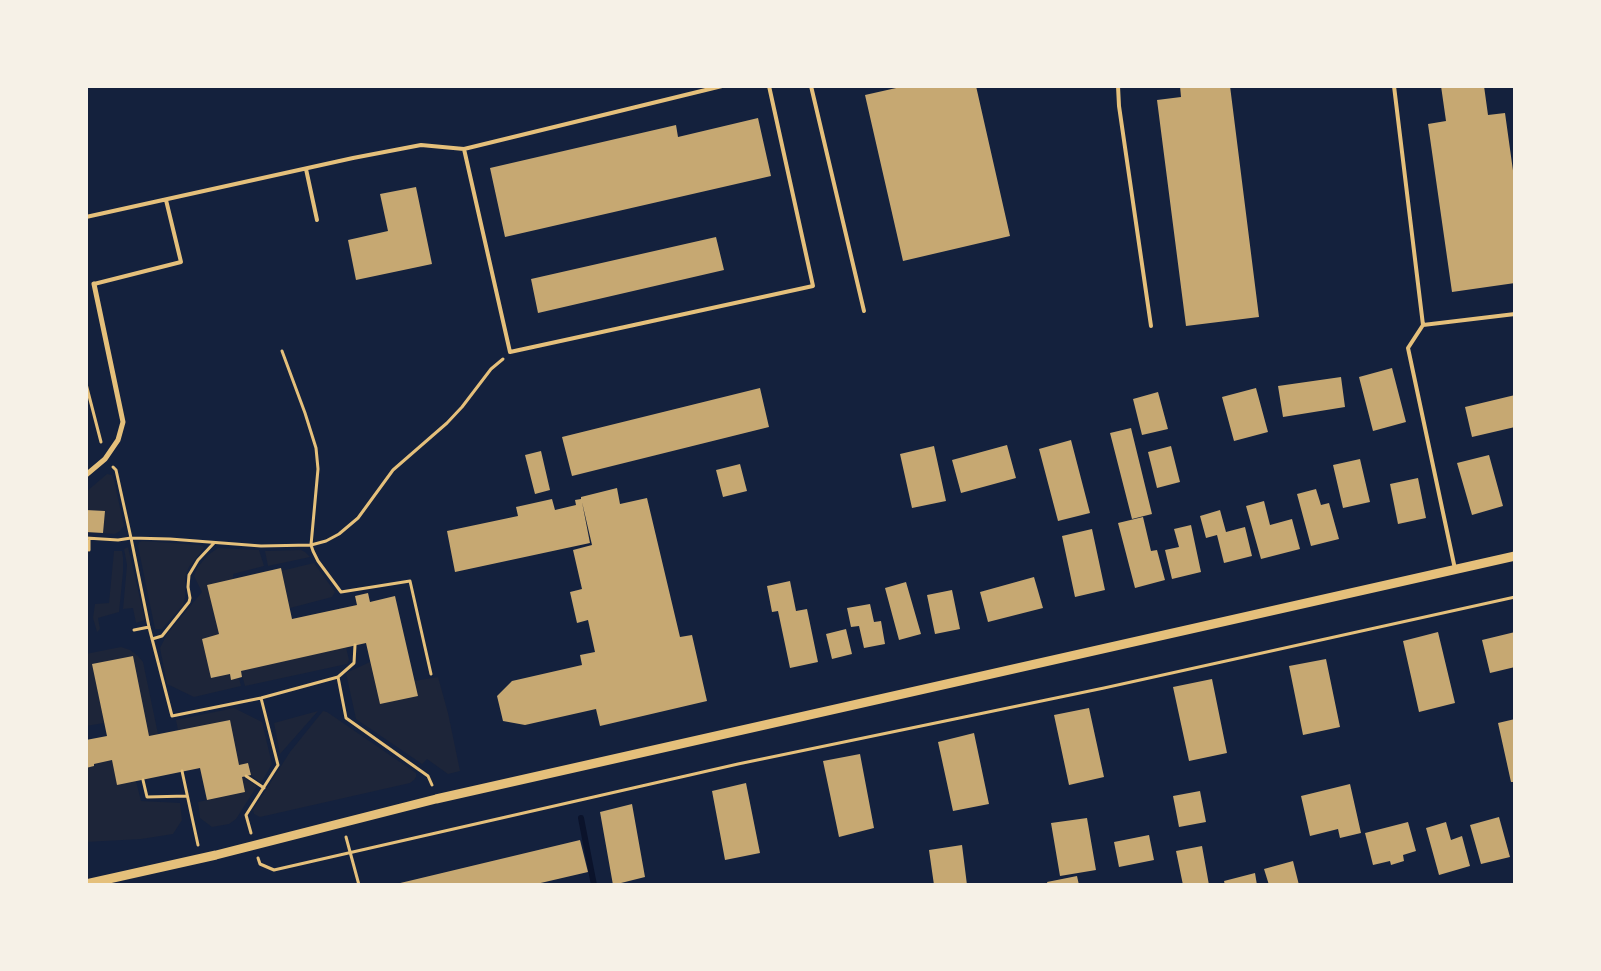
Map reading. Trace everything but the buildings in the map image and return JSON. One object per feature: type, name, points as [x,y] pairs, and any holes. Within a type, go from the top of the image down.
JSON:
[{"type":"street","points":[[86,475],[105,459],[118,440],[123,422],[94,284]]},
{"type":"street","points":[[86,884],[201,858],[436,799],[1515,556]]},
{"type":"lane","points":[[86,217],[422,145],[464,149],[722,86]]},
{"type":"lane","points":[[464,149],[510,352],[813,286],[769,86]]},
{"type":"lane","points":[[811,86],[864,311]]},
{"type":"lane","points":[[1118,86],[1119,106],[1151,326]]},
{"type":"lane","points":[[1394,86],[1423,325],[1408,348],[1455,569]]},
{"type":"lane","points":[[306,169],[317,220]]},
{"type":"lane","points":[[94,284],[181,262],[166,200]]},
{"type":"lane","points":[[1423,325],[1515,314]]},
{"type":"path","points":[[282,351],[306,413],[316,448],[317,485],[311,545],[318,561],[341,592],[410,581],[431,674]]},
{"type":"path","points":[[89,550],[88,538],[118,540],[131,538],[170,539],[261,546],[311,545],[326,541],[339,534],[358,518],[393,470],[447,422],[491,369],[510,352]]},
{"type":"path","points":[[131,538],[149,628],[172,716],[261,698],[338,677],[354,663],[355,646]]},
{"type":"path","points":[[152,639],[162,636],[189,602],[189,575],[198,560],[214,543]]},
{"type":"path","points":[[261,698],[278,766],[246,815],[260,864],[274,870],[738,764],[1104,688],[1515,597]]},
{"type":"path","points":[[134,630],[149,628]]},
{"type":"path","points":[[338,677],[346,718],[428,776],[436,799]]},
{"type":"path","points":[[182,771],[201,858]]},
{"type":"path","points":[[246,776],[264,788]]},
{"type":"path","points":[[143,780],[147,797],[187,796]]},
{"type":"path","points":[[350,852],[359,885]]},
{"type":"shaded area","points":[[107,474],[112,475],[114,480],[124,526],[115,534],[86,532],[86,492]]},
{"type":"shaded area","points":[[139,542],[199,545],[204,548],[189,567],[185,577],[183,605],[162,629],[155,629],[138,546]]},
{"type":"shaded area","points":[[128,547],[145,620],[136,623],[133,608],[123,609],[127,565],[124,549]]},
{"type":"shaded area","points":[[218,548],[259,550],[264,566],[233,574],[233,579],[208,585],[219,634],[202,639],[211,678],[230,674],[231,679],[239,678],[241,686],[194,697],[167,684],[160,648],[167,634],[202,592],[194,576],[197,568],[208,555]]},
{"type":"shaded area","points":[[301,550],[310,557],[268,566],[265,551]]},
{"type":"shaded area","points":[[114,551],[122,551],[123,557],[119,612],[98,618],[100,629],[97,632],[93,618],[95,604],[109,603]]},
{"type":"shaded area","points":[[314,563],[335,592],[332,597],[290,608],[281,571]]},
{"type":"shaded area","points":[[121,647],[130,650],[143,662],[158,734],[149,736],[133,656],[93,664],[104,723],[86,726],[86,654]]},
{"type":"shaded area","points":[[346,647],[349,660],[347,664],[245,686],[241,671]]},
{"type":"shaded area","points":[[370,662],[380,704],[417,696],[414,681],[438,677],[448,713],[460,771],[448,774],[427,759],[422,764],[356,719],[346,673]]},
{"type":"shaded area","points":[[234,708],[262,722],[272,764],[261,783],[251,775],[248,763],[239,765],[230,720],[178,730],[176,720]]},
{"type":"shaded area","points":[[318,711],[280,754],[274,723]]},
{"type":"shaded area","points":[[323,711],[416,773],[414,780],[410,783],[260,817],[254,814],[253,810],[290,752]]},
{"type":"shaded area","points":[[112,760],[136,781],[141,801],[180,803],[182,820],[173,834],[141,839],[86,842],[86,768]]},
{"type":"shaded area","points":[[242,777],[257,786],[236,819],[229,824],[212,827],[200,818],[198,802],[245,792]]},
{"type":"waterway","points":[[581,818],[594,885]]}]
